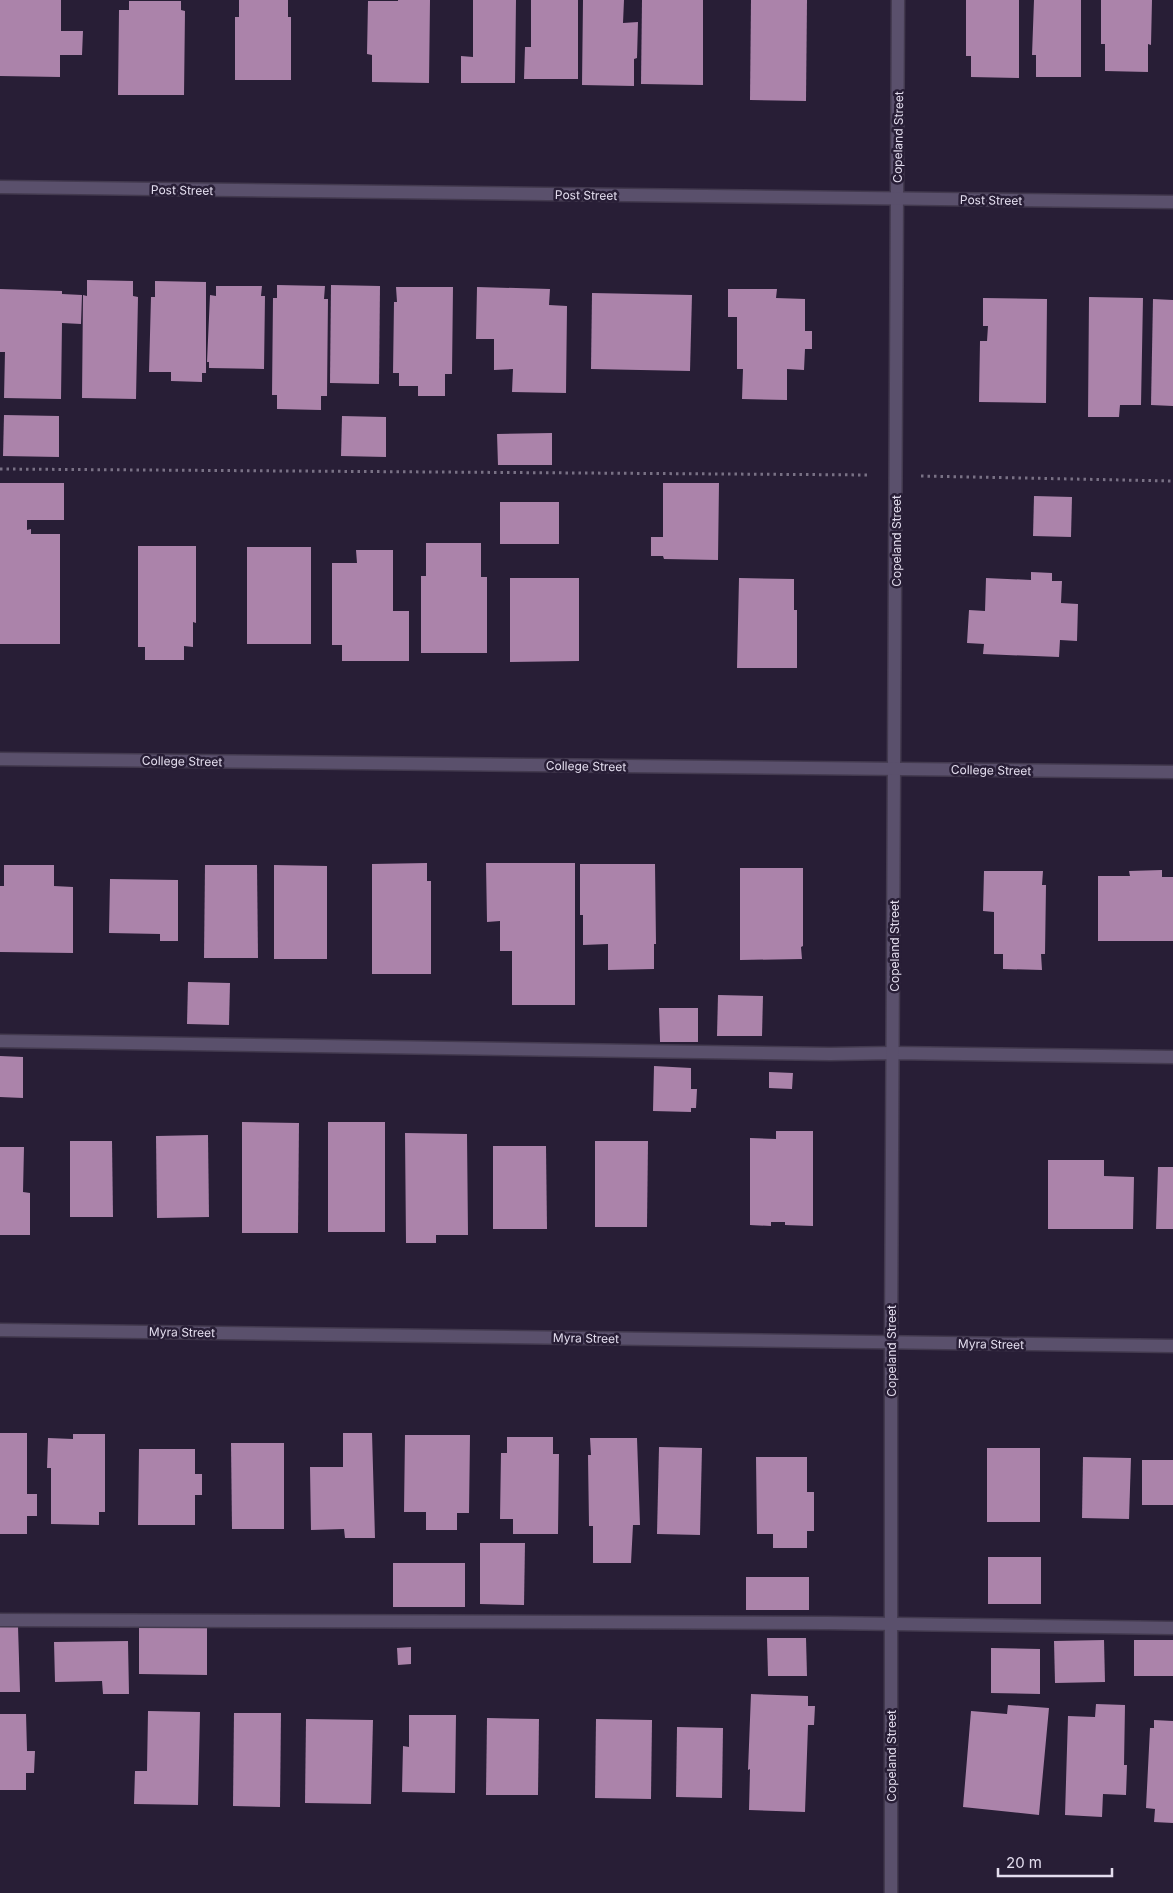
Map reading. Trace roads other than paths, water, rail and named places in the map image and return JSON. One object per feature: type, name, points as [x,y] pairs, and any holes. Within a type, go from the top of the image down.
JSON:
[{"type":"street","name":"Copeland Street","points":[[891,1893],[891,1343],[898,0]]},
{"type":"street","name":"Post Street","points":[[0,187],[1173,202]]},
{"type":"street","name":"College Street","points":[[0,759],[1173,772]]},
{"type":"street","points":[[0,1041],[820,1054],[893,1053],[1173,1057]]},
{"type":"street","name":"Myra Street","points":[[0,1330],[1173,1346]]},
{"type":"street","points":[[0,1620],[891,1624],[1173,1628]]}]
